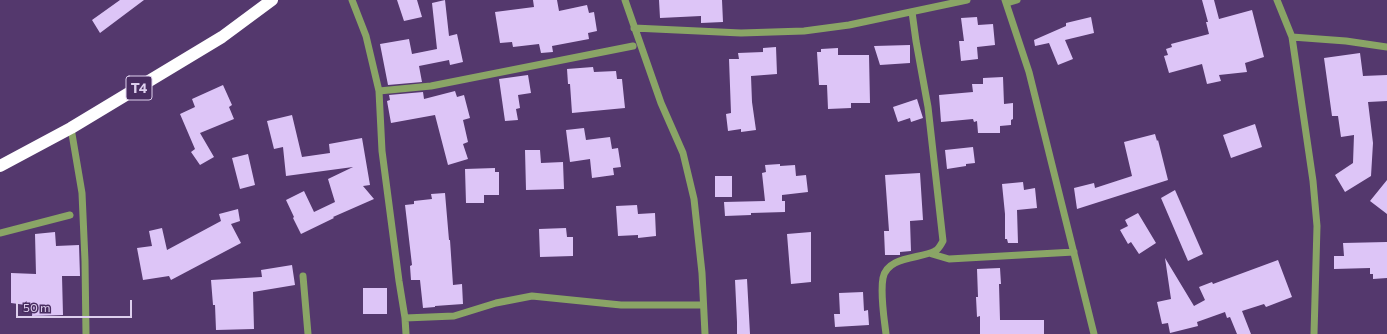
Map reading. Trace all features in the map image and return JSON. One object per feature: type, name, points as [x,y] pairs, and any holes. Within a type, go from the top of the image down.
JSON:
[{"type":"highway","name":"T4","points":[[0,166],[71,128],[222,37],[272,0]]},
{"type":"street","points":[[352,0],[366,36],[379,91],[383,159],[406,334]]},
{"type":"street","points":[[625,0],[661,103],[683,153],[694,199],[705,334]]},
{"type":"street","points":[[634,28],[703,30],[741,33],[804,31],[849,25],[967,0]]},
{"type":"street","points":[[1017,0],[1006,2],[1029,72],[1094,334]]},
{"type":"street","points":[[1276,0],[1292,37],[1307,128],[1317,226],[1314,334]]},
{"type":"street","points":[[912,12],[928,107],[943,230],[943,241],[932,254],[949,260],[1074,252]]},
{"type":"street","points":[[1292,37],[1346,41],[1387,47]]},
{"type":"street","points":[[379,91],[431,86],[633,46]]},
{"type":"street","points":[[71,128],[82,192],[86,334]]},
{"type":"street","points":[[0,233],[70,215]]},
{"type":"street","points":[[886,334],[882,290],[883,277],[888,268],[896,262],[936,250]]},
{"type":"street","points":[[303,276],[308,334]]},
{"type":"street","points":[[405,318],[454,316],[496,303],[532,296],[622,305],[703,305]]},
{"type":"building","points":[[120,0],[144,0],[100,33],[92,20]]},
{"type":"building","points":[[397,0],[417,0],[422,17],[404,21]]},
{"type":"building","points":[[445,0],[449,36],[457,34],[463,62],[450,65],[449,60],[419,66],[422,82],[388,85],[380,44],[409,39],[412,54],[437,49],[432,3]]},
{"type":"building","points":[[533,0],[557,0],[559,11],[587,5],[589,13],[594,12],[597,31],[588,33],[589,39],[552,46],[553,52],[541,53],[539,44],[513,47],[512,42],[500,43],[495,12],[534,7]]},
{"type":"building","points":[[659,0],[722,0],[723,22],[701,23],[701,16],[660,18]]},
{"type":"building","points":[[1202,0],[1214,0],[1219,19],[1252,10],[1264,57],[1245,63],[1247,72],[1219,75],[1221,81],[1207,84],[1202,64],[1169,73],[1164,56],[1168,55],[1166,49],[1172,47],[1171,44],[1209,34],[1206,22],[1208,22]]},
{"type":"building","points":[[977,17],[978,25],[993,24],[995,45],[977,47],[978,59],[961,61],[959,41],[964,41],[961,18]]},
{"type":"building","points":[[1091,17],[1094,33],[1065,40],[1073,59],[1058,65],[1049,43],[1035,46],[1034,40],[1066,26],[1066,23]]},
{"type":"building","points":[[910,45],[910,63],[880,65],[874,46]]},
{"type":"building","points":[[776,47],[777,74],[751,76],[752,102],[756,130],[741,132],[741,129],[728,131],[726,114],[731,113],[729,59],[739,59],[738,53],[763,52],[763,48]]},
{"type":"building","points":[[838,48],[838,55],[869,55],[870,103],[851,103],[851,108],[828,109],[827,85],[819,85],[817,52],[821,52],[821,49]]},
{"type":"building","points":[[1360,53],[1363,76],[1387,75],[1387,101],[1368,102],[1373,143],[1371,176],[1345,192],[1335,175],[1353,163],[1354,135],[1341,137],[1338,116],[1332,116],[1324,58]]},
{"type":"building","points":[[593,67],[594,72],[616,71],[617,79],[622,79],[625,108],[572,113],[570,84],[568,84],[567,69]]},
{"type":"building","points":[[528,75],[531,93],[518,95],[520,108],[516,109],[518,120],[505,121],[499,79]]},
{"type":"building","points":[[1003,77],[1004,104],[1013,103],[1013,119],[1011,120],[1011,125],[1000,126],[1000,133],[978,133],[977,121],[974,122],[973,119],[941,122],[939,95],[973,92],[972,84],[983,84],[983,78]]},
{"type":"building","points":[[223,85],[232,105],[229,107],[234,119],[200,133],[214,157],[200,165],[191,152],[195,149],[180,114],[195,107],[192,99]]},
{"type":"building","points":[[455,91],[457,97],[464,95],[470,118],[463,120],[468,142],[463,144],[468,159],[448,165],[435,115],[391,123],[387,101],[390,100],[389,95],[423,92],[424,99]]},
{"type":"building","points":[[917,99],[923,118],[911,122],[910,118],[898,122],[893,107]]},
{"type":"building","points":[[292,115],[302,157],[330,153],[329,144],[362,138],[370,185],[363,186],[374,199],[333,217],[334,218],[301,234],[286,200],[304,191],[314,212],[335,202],[328,179],[353,167],[286,176],[283,147],[274,149],[267,121]]},
{"type":"building","points":[[1255,124],[1262,147],[1231,158],[1223,135]]},
{"type":"building","points":[[584,128],[586,140],[610,137],[612,149],[618,148],[621,167],[613,168],[614,175],[592,178],[590,159],[570,162],[566,130]]},
{"type":"building","points":[[1155,134],[1157,141],[1158,140],[1168,180],[1077,209],[1074,188],[1094,183],[1095,188],[1132,176],[1124,142]]},
{"type":"building","points":[[973,147],[975,163],[947,169],[945,150]]},
{"type":"building","points":[[525,150],[540,150],[541,163],[563,162],[564,189],[526,190]]},
{"type":"building","points":[[248,154],[255,185],[240,189],[232,158]]},
{"type":"building","points":[[780,164],[780,166],[795,165],[796,176],[806,175],[808,192],[782,195],[782,201],[785,201],[785,212],[751,213],[751,215],[725,216],[724,202],[765,201],[762,173],[766,172],[765,165]]},
{"type":"building","points":[[495,168],[495,172],[499,172],[499,195],[484,195],[484,203],[466,203],[465,169]]},
{"type":"building","points":[[920,173],[923,220],[910,221],[911,251],[900,252],[900,255],[885,255],[884,231],[889,231],[885,175]]},
{"type":"building","points":[[715,176],[732,176],[732,197],[715,197]]},
{"type":"building","points":[[1387,180],[1387,214],[1370,201]]},
{"type":"building","points":[[1023,182],[1024,190],[1035,188],[1037,208],[1017,210],[1018,243],[1008,243],[1007,239],[1005,239],[1005,214],[1002,184]]},
{"type":"building","points":[[1175,190],[1203,254],[1188,261],[1161,198]]},
{"type":"building","points":[[445,193],[453,285],[462,284],[463,304],[423,308],[420,280],[411,280],[410,266],[412,265],[405,205],[414,204],[414,201],[432,199],[431,194]]},
{"type":"building","points":[[637,205],[638,214],[655,213],[656,236],[638,238],[638,235],[618,236],[616,206]]},
{"type":"building","points":[[238,209],[240,221],[231,224],[241,243],[171,280],[169,276],[143,280],[137,248],[152,246],[149,231],[162,228],[167,250],[221,221],[219,214]]},
{"type":"building","points":[[1138,213],[1156,243],[1139,254],[1131,242],[1128,244],[1120,230],[1128,226],[1125,220]]},
{"type":"building","points":[[566,228],[567,237],[573,237],[573,256],[540,257],[539,229]]},
{"type":"building","points":[[55,232],[56,246],[79,245],[80,276],[62,276],[63,315],[32,316],[33,306],[11,303],[11,273],[36,274],[35,234]]},
{"type":"building","points":[[811,232],[811,282],[791,284],[787,234]]},
{"type":"building","points":[[1387,242],[1387,278],[1373,279],[1373,274],[1370,274],[1370,268],[1334,269],[1334,256],[1344,256],[1343,243]]},
{"type":"building","points":[[1165,258],[1194,306],[1205,300],[1199,287],[1212,282],[1213,284],[1278,260],[1292,297],[1266,307],[1264,304],[1242,311],[1251,334],[1237,334],[1230,317],[1227,318],[1225,312],[1197,322],[1198,326],[1170,333],[1168,323],[1162,324],[1157,302],[1171,299]]},
{"type":"building","points":[[292,265],[295,285],[253,292],[254,329],[216,330],[215,305],[213,305],[211,280],[262,277],[261,270]]},
{"type":"building","points":[[1000,268],[1000,320],[1044,320],[1044,334],[980,334],[980,316],[977,317],[976,297],[978,297],[977,269]]},
{"type":"building","points":[[747,279],[750,334],[737,334],[735,280]]},
{"type":"building","points":[[363,288],[387,288],[387,314],[363,314]]},
{"type":"building","points":[[863,292],[864,311],[868,310],[869,325],[835,327],[834,314],[840,314],[839,293]]}]
